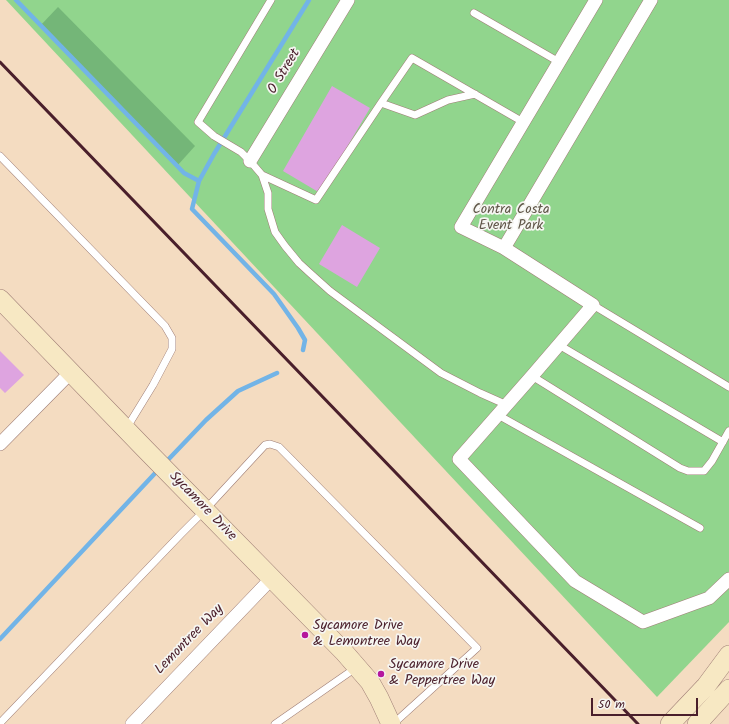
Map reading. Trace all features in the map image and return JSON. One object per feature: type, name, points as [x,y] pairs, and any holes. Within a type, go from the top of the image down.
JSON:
[{"type":"street","name":"O Street","points":[[246,156],[348,0]]},
{"type":"street","points":[[596,0],[460,227],[504,248],[593,305],[459,459],[575,581],[643,622],[709,598],[729,579]]},
{"type":"street","points":[[504,248],[651,0]]},
{"type":"street","name":"Sycamore Drive","points":[[0,299],[357,667],[370,682],[392,724]]},
{"type":"street","points":[[0,444],[71,372]]},
{"type":"street","name":"Lemontree Way","points":[[132,724],[271,579]]},
{"type":"street","points":[[670,724],[706,686],[729,655]]},
{"type":"street","points":[[697,724],[729,689]]},
{"type":"lane","points":[[271,0],[198,122],[214,136],[246,156],[262,175],[268,193],[268,210],[275,232],[285,246],[311,274],[330,291],[441,373],[507,405]]},
{"type":"lane","points":[[474,13],[559,62]]},
{"type":"lane","points":[[262,175],[316,200],[380,103],[412,58],[523,122]]},
{"type":"lane","points":[[380,103],[415,115],[448,100],[475,94]]},
{"type":"lane","points":[[0,156],[165,326],[172,338],[172,349],[153,385],[126,429]]},
{"type":"lane","points":[[593,305],[729,387]]},
{"type":"lane","points":[[559,345],[723,442]]},
{"type":"lane","points":[[532,376],[680,468],[688,471],[704,470],[712,461],[729,431]]},
{"type":"lane","points":[[498,415],[700,528]]},
{"type":"lane","points":[[0,723],[205,510],[265,445],[270,444],[279,447],[477,648],[392,724]]},
{"type":"lane","points":[[275,724],[357,667]]},
{"type":"green space","name":"Contra Costa Event Park","points":[[6,0],[729,0],[729,622],[657,697]]},
{"type":"green space","points":[[58,7],[195,146],[177,166],[40,26]]},
{"type":"building","points":[[332,86],[370,108],[320,193],[283,171]]},
{"type":"building","points":[[342,225],[380,248],[357,287],[319,264]]},
{"type":"building","points":[[0,351],[24,375],[5,393],[0,388]]},
{"type":"waterway","points":[[16,0],[184,173],[199,181]]},
{"type":"waterway","points":[[303,350],[305,340],[274,294],[192,209],[199,181],[214,154],[309,0]]},
{"type":"waterway","points":[[165,463],[206,420],[238,391],[277,373]]},
{"type":"waterway","points":[[0,639],[159,469]]},
{"type":"railway","points":[[0,62],[638,724]]},
{"type":"place","name":"Sycamore Drive & Lemontree Way","points":[[305,635]]},
{"type":"place","name":"Sycamore Drive & Peppertree Way","points":[[381,674]]}]
